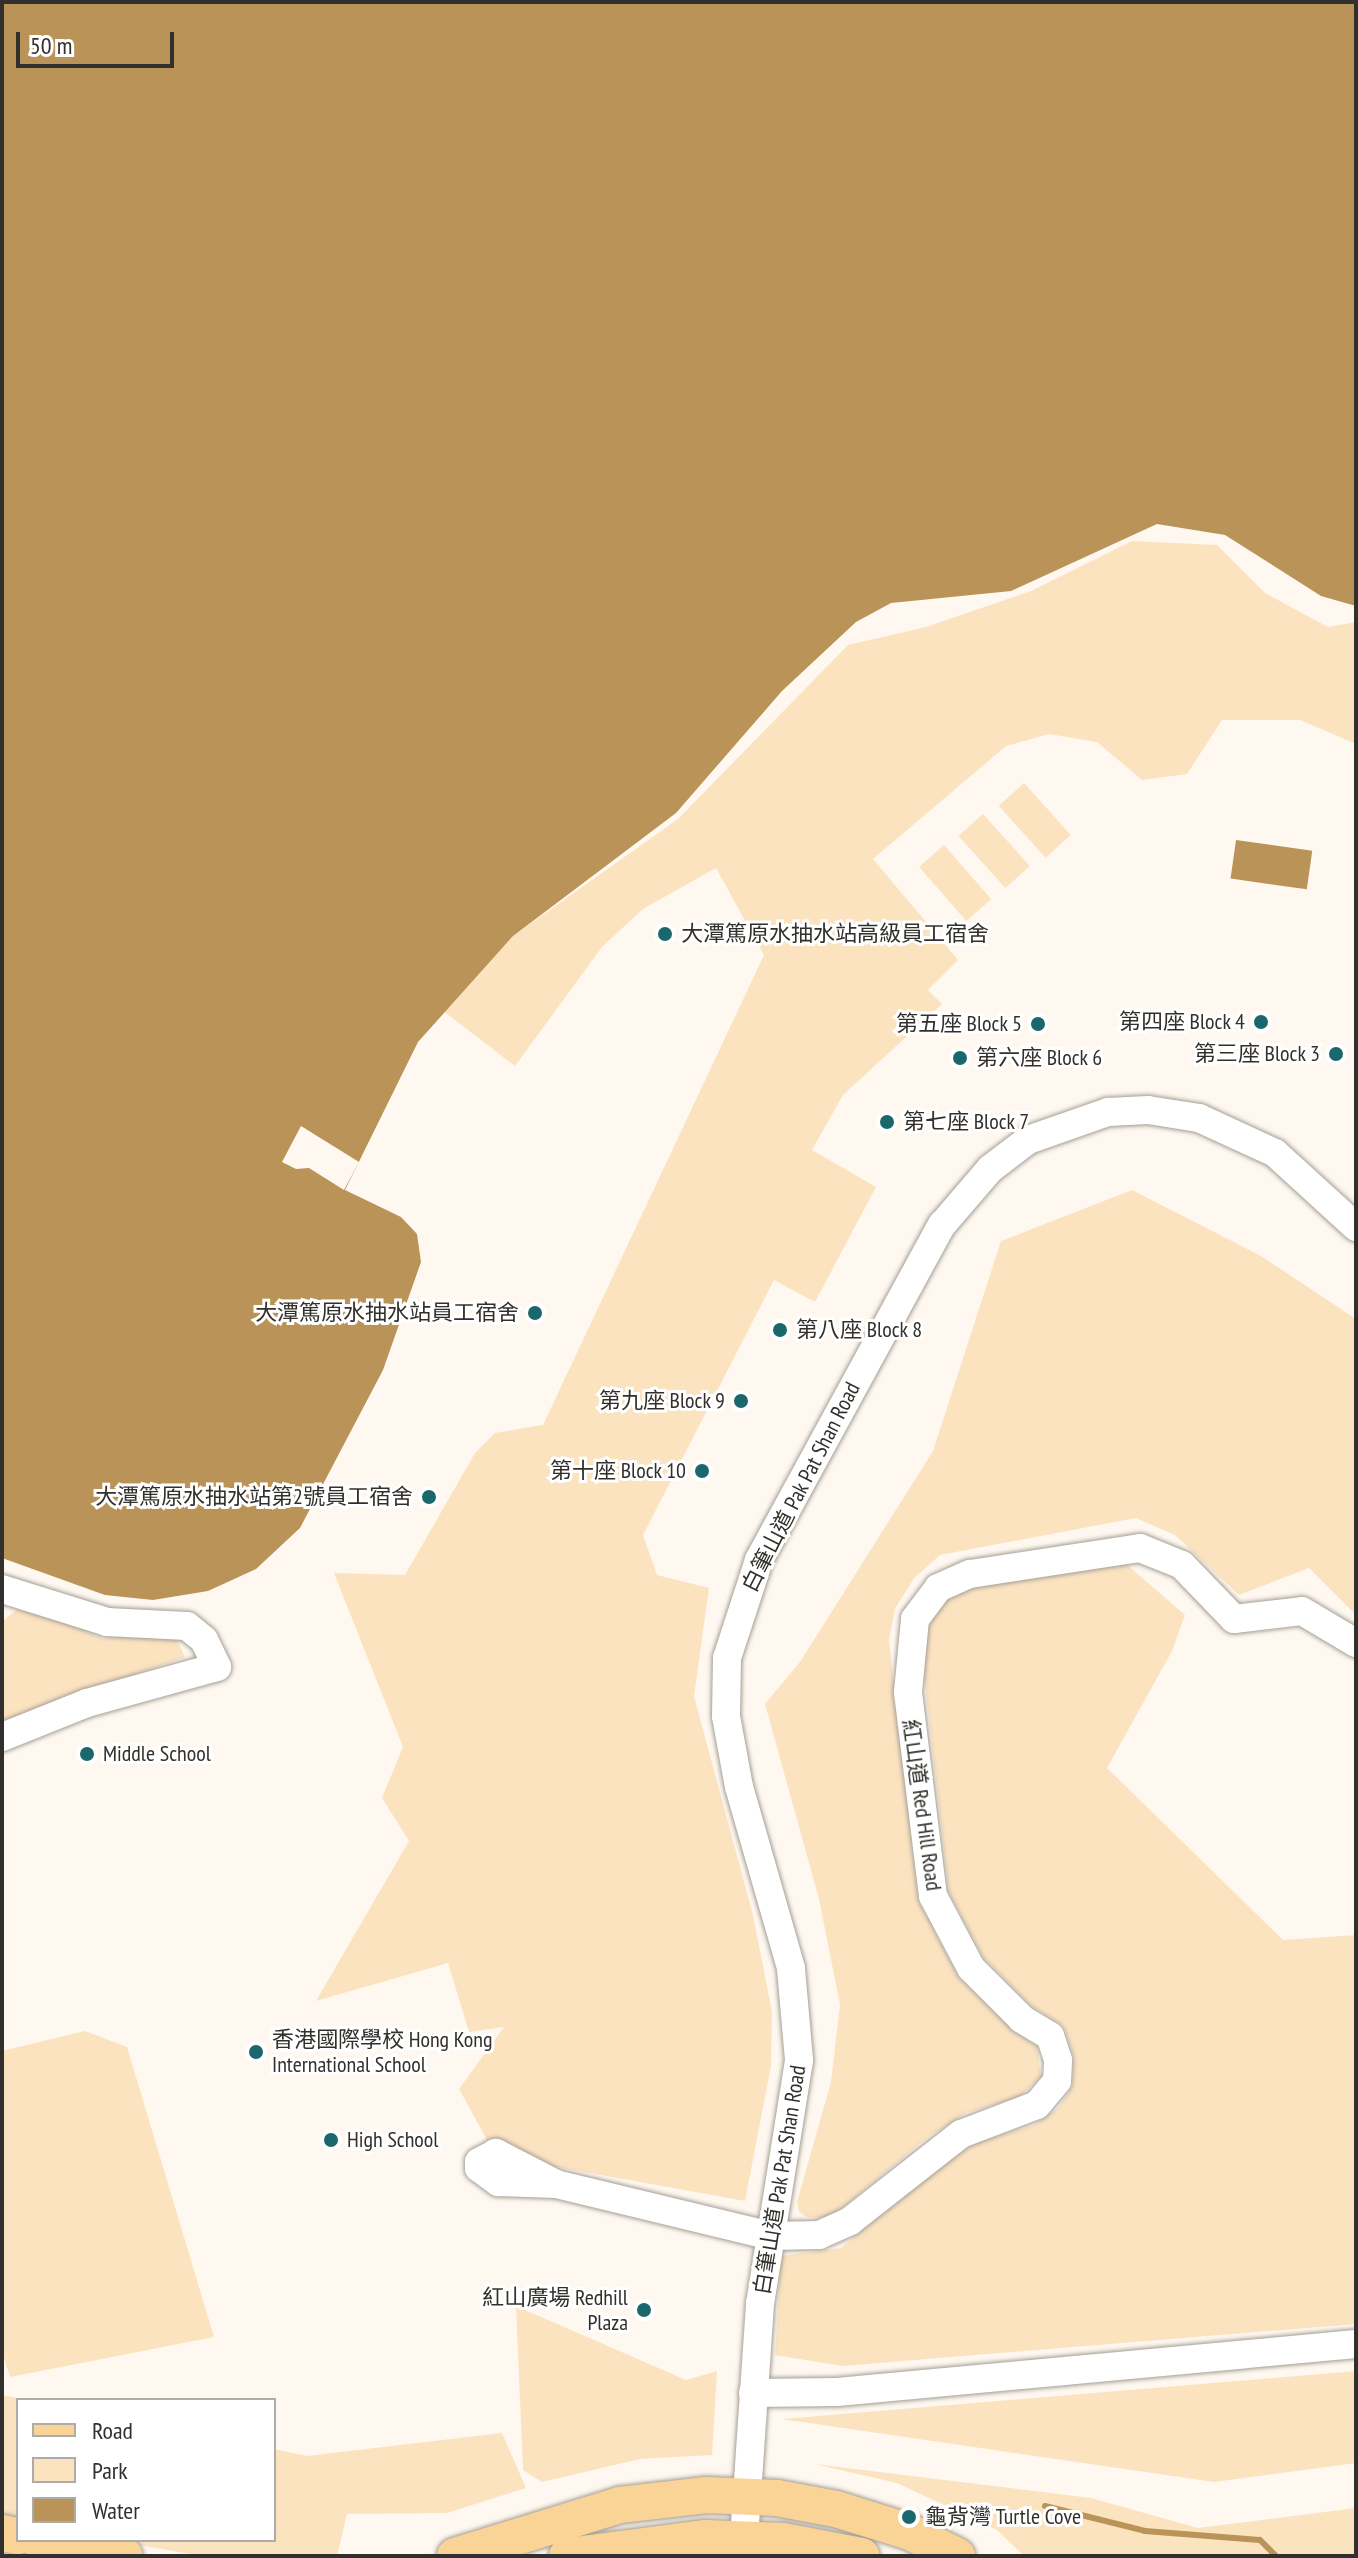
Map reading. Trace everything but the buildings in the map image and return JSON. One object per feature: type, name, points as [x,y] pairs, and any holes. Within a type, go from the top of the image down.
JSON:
[{"type":"main road","points":[[455,2556],[620,2505],[746,2496],[857,2514],[957,2556]]},
{"type":"main road","points":[[567,2556],[644,2543],[744,2539],[820,2546],[862,2556]]},
{"type":"main road","points":[[49,2542],[125,2556]]},
{"type":"street","name":"白筆山道 Pak Pat Shan Road","points":[[744,2539],[753,2393],[773,2224],[799,2060],[791,1968],[729,1740],[727,1658],[748,1584],[771,1534],[942,1225],[990,1169],[1028,1140],[1068,1122],[1127,1110],[1175,1113],[1237,1132],[1296,1169],[1356,1227]]},
{"type":"street","name":"紅山道 Red Hill Road","points":[[556,2184],[833,2232],[937,2149],[973,2128],[1037,2105],[1057,2081],[1058,2060],[1050,2036],[1022,2019],[971,1968],[933,1896],[908,1692],[913,1626],[932,1593],[970,1574],[1140,1548],[1182,1565],[1234,1619],[1302,1611],[1356,1643]]},
{"type":"street","points":[[2,1589],[107,1622],[187,1626],[204,1640],[217,1667],[87,1703],[2,1737]]},
{"type":"street","points":[[753,2393],[837,2392],[1356,2344]]},
{"type":"green space","points":[[1132,541],[1217,545],[1265,593],[1328,627],[1356,622],[1356,744],[1300,720],[1222,720],[1187,774],[1142,780],[1097,742],[1049,734],[1006,746],[873,859],[958,960],[928,990],[942,1004],[843,1095],[812,1150],[876,1187],[815,1302],[774,1280],[643,1535],[657,1575],[709,1588],[694,1696],[753,1915],[772,2012],[771,2066],[745,2201],[496,2156],[459,2089],[504,2027],[469,2032],[448,1963],[316,2001],[409,1841],[382,1798],[403,1747],[334,1573],[405,1575],[475,1453],[495,1433],[543,1425],[764,955],[716,868],[643,909],[602,947],[515,1066],[442,1010],[513,936],[678,819],[848,645],[926,627],[1031,591]]},
{"type":"green space","points":[[1024,783],[1071,835],[1046,858],[999,806]]},
{"type":"green space","points":[[983,814],[1030,866],[1005,888],[958,836]]},
{"type":"green space","points":[[944,845],[991,899],[966,921],[919,867]]},
{"type":"green space","points":[[1132,1190],[1261,1256],[1356,1319],[1356,1615],[1309,1568],[1239,1595],[1175,1535],[1136,1518],[940,1555],[914,1578],[895,1609],[889,1640],[918,1901],[959,1978],[1013,2031],[1037,2047],[1041,2076],[1019,2097],[966,2113],[928,2137],[829,2218],[807,2217],[799,2212],[797,2202],[831,2082],[840,2005],[819,1899],[765,1704],[800,1662],[933,1451],[1001,1241]]},
{"type":"green space","points":[[1125,1563],[1185,1615],[1172,1651],[1107,1768],[1283,1940],[1356,1935],[1356,2324],[842,2366],[775,2355],[781,2256],[841,2248],[946,2162],[979,2142],[1034,2125],[1058,2108],[1072,2087],[1074,2058],[1064,2026],[1032,2006],[984,1958],[949,1892],[920,1641],[925,1621],[955,1584]]},
{"type":"green space","points":[[25,1602],[103,1639],[172,1629],[185,1657],[2,1721],[2,1622]]},
{"type":"green space","points":[[85,2031],[127,2047],[214,2337],[10,2377],[2,2351],[2,2051]]},
{"type":"green space","points":[[516,2306],[686,2380],[717,2371],[712,2455],[640,2459],[542,2482],[523,2470]]},
{"type":"green space","points":[[1356,2371],[1356,2463],[1214,2482],[782,2419]]},
{"type":"green space","points":[[2,2395],[18,2398],[16,2523],[2,2521]]},
{"type":"green space","points":[[502,2433],[526,2488],[447,2513],[347,2514],[337,2556],[201,2556],[123,2542],[276,2542],[276,2449],[307,2456]]},
{"type":"green space","points":[[814,2464],[1091,2498],[1198,2528],[1356,2508],[1356,2556],[1024,2556],[997,2530],[897,2483]]},
{"type":"water","points":[[2,2],[1356,2],[1356,606],[1321,596],[1225,535],[1157,524],[1011,591],[891,603],[856,622],[782,691],[676,813],[513,936],[418,1042],[345,1190],[401,1217],[417,1234],[421,1262],[383,1370],[300,1528],[256,1569],[208,1591],[153,1600],[105,1595],[2,1558]]},
{"type":"water","points":[[1236,840],[1312,851],[1307,889],[1231,879]]},
{"type":"pier","points":[[301,1126],[359,1162],[344,1190],[309,1168],[296,1169],[282,1162]]},
{"type":"waterway","points":[[1045,2506],[1145,2531],[1260,2540],[1276,2556]]},
{"type":"place","name":"大潭篤原水抽水站高級員工宿舍","points":[[665,934]]},
{"type":"place","name":"第四座 Block 4","points":[[1261,1022]]},
{"type":"place","name":"第五座 Block 5","points":[[1038,1024]]},
{"type":"place","name":"第三座 Block 3","points":[[1336,1054]]},
{"type":"place","name":"第六座 Block 6","points":[[960,1058]]},
{"type":"place","name":"第七座 Block 7","points":[[887,1122]]},
{"type":"place","name":"大潭篤原水抽水站員工宿舍","points":[[535,1313]]},
{"type":"place","name":"第八座 Block 8","points":[[780,1330]]},
{"type":"place","name":"第九座 Block 9","points":[[741,1401]]},
{"type":"place","name":"第十座 Block 10","points":[[702,1471]]},
{"type":"place","name":"大潭篤原水抽水站第2號員工宿舍","points":[[429,1497]]},
{"type":"place","name":"Middle School","points":[[87,1754]]},
{"type":"place","name":"香港國際學校 Hong Kong International School","points":[[256,2052]]},
{"type":"place","name":"High School","points":[[331,2140]]},
{"type":"place","name":"紅山廣場 Redhill Plaza","points":[[644,2310]]},
{"type":"place","name":"龜背灣 Turtle Cove","points":[[909,2517]]}]
